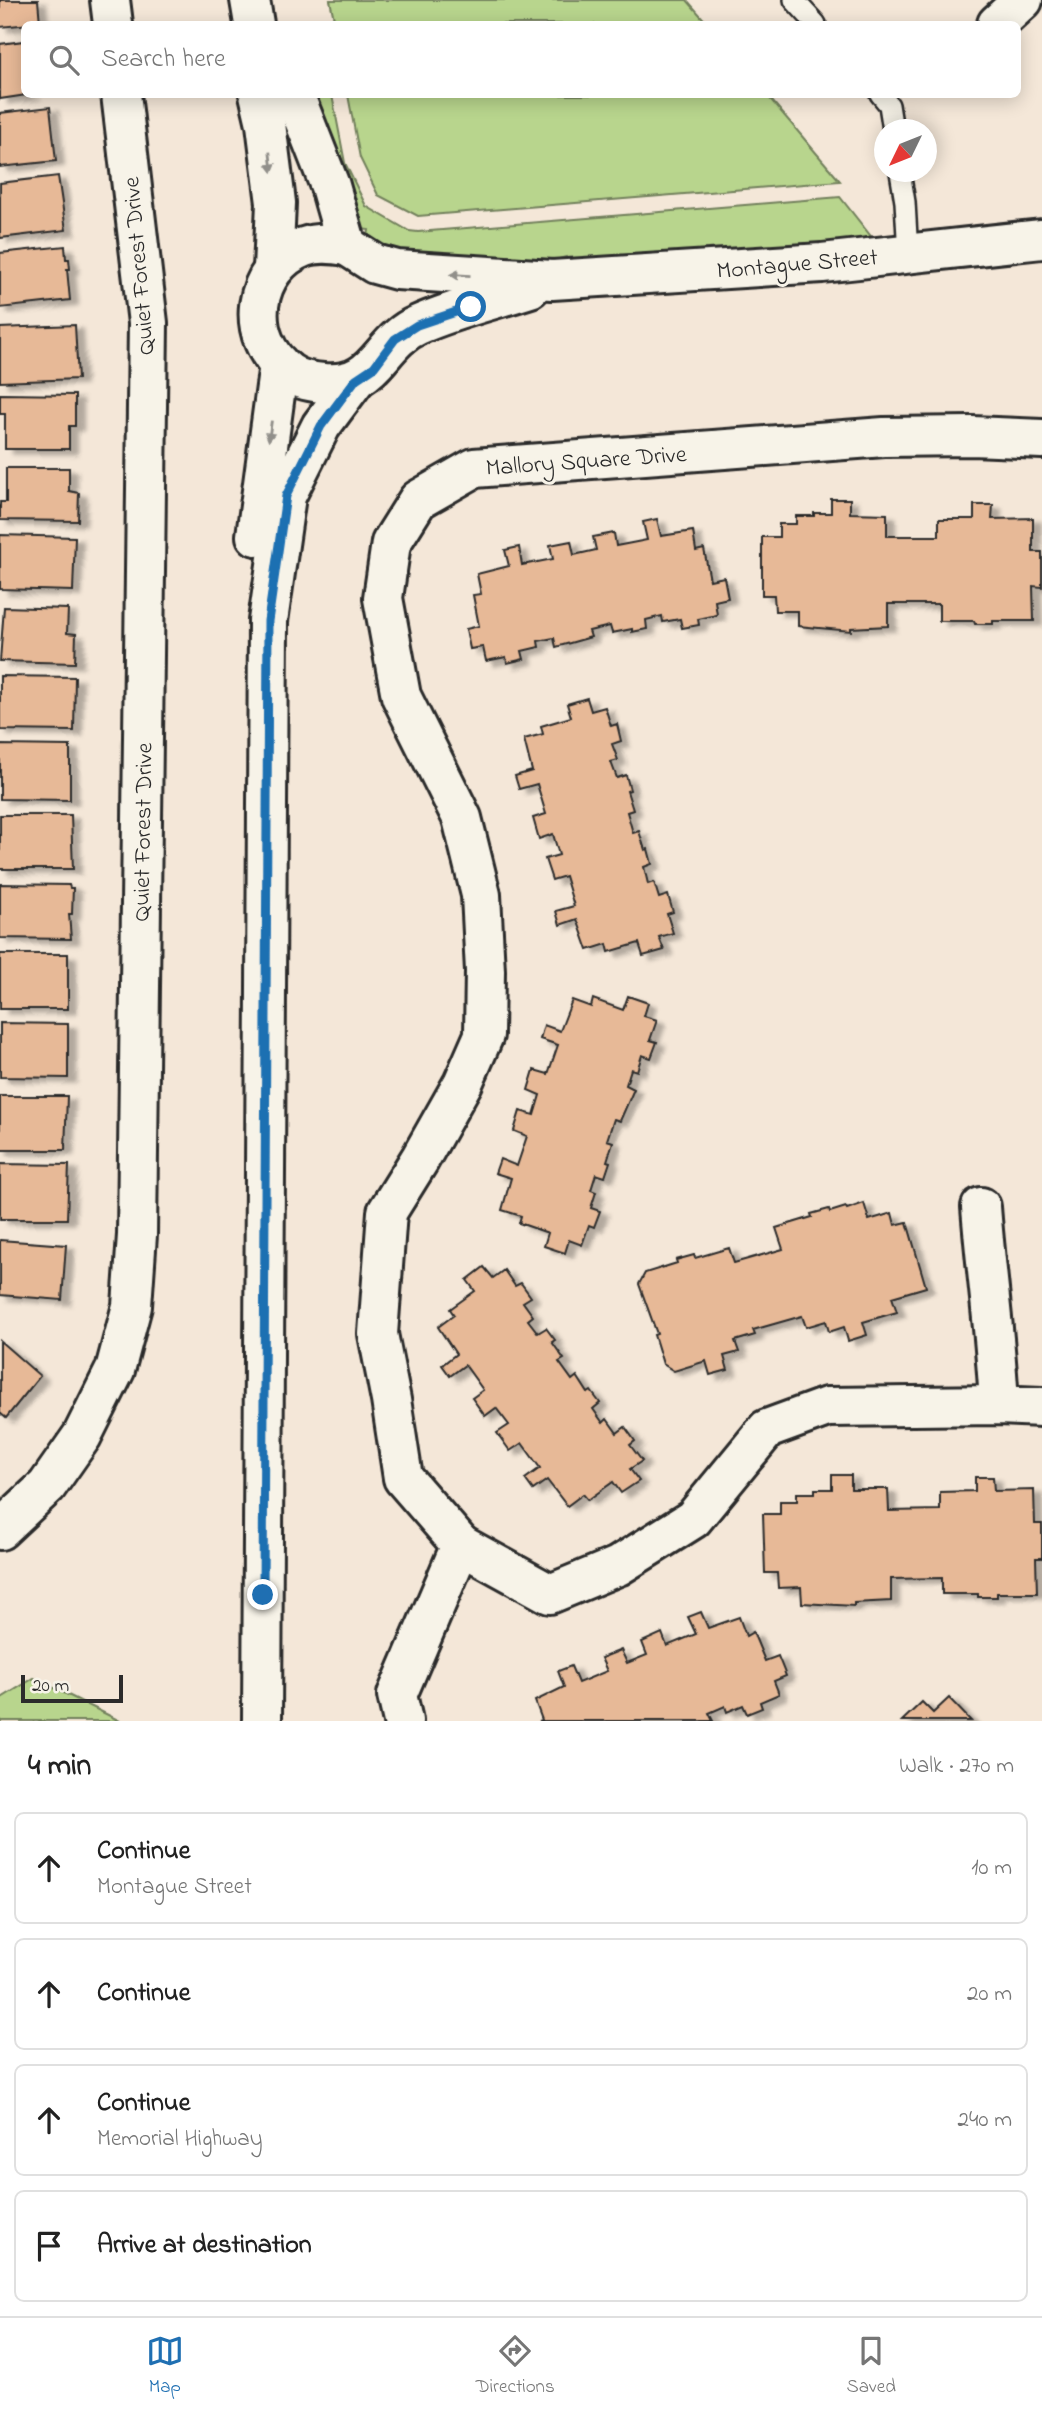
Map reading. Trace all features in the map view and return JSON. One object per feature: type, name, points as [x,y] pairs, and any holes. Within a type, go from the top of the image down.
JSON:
[{"type":"street","points":[[110,0],[113,21]]},
{"type":"street","points":[[1000,21],[1023,0]]},
{"type":"street","name":"Quiet Forest Drive","points":[[0,1530],[47,1486],[82,1436],[115,1370],[132,1306],[137,1222],[148,323],[121,98]]},
{"type":"street","points":[[261,98],[276,203],[273,269]]},
{"type":"street","points":[[296,98],[330,186],[347,246],[326,243],[306,246],[288,255],[273,269],[261,289],[257,312],[260,335],[271,356],[288,373],[310,382],[334,384],[356,379]]},
{"type":"street","name":"Montague Street","points":[[347,246],[376,264],[397,270],[552,280],[822,263],[1042,239]]},
{"type":"street","name":"Montague Street","points":[[268,621],[286,496],[321,426],[356,379],[374,367],[395,339],[417,325],[552,280]]},
{"type":"street","points":[[262,1721],[268,621],[254,545],[279,364]]},
{"type":"street","name":"Mallory Square Drive","points":[[1042,439],[972,436],[884,437],[474,468],[418,500],[391,543],[383,598],[401,696],[462,818],[481,895],[484,1035],[457,1094],[387,1212],[378,1334],[391,1399],[402,1478],[461,1545],[550,1594],[618,1566],[693,1519],[767,1429],[827,1407],[1042,1407]]},
{"type":"street","points":[[981,1207],[986,1272],[997,1344],[999,1405]]},
{"type":"street","points":[[403,1721],[397,1695],[461,1545]]},
{"type":"lane","points":[[794,0],[813,21]]},
{"type":"lane","points":[[883,98],[889,105],[891,119]]},
{"type":"lane","points":[[902,182],[908,254]]},
{"type":"green space","points":[[330,0],[687,0],[705,21],[334,21]]},
{"type":"green space","points":[[316,98],[333,98],[345,163],[366,206],[409,231],[840,197],[873,239],[568,261],[566,257],[552,261],[403,251],[384,246],[368,237],[369,230],[362,229],[348,178]]},
{"type":"green space","points":[[349,98],[770,98],[840,181],[418,216],[378,195],[360,158]]},
{"type":"green space","points":[[34,1678],[120,1721],[0,1721],[0,1699]]},
{"type":"building","points":[[0,0],[38,0],[40,21],[21,21],[21,25],[0,27]]},
{"type":"building","points":[[21,41],[21,96],[0,99],[0,44]]},
{"type":"building","points":[[50,107],[56,161],[0,167],[0,113]]},
{"type":"building","points":[[58,176],[66,230],[0,238],[0,183]]},
{"type":"building","points":[[65,246],[70,269],[67,269],[70,300],[0,308],[0,253]]},
{"type":"building","points":[[75,325],[78,379],[0,382],[0,328]]},
{"type":"building","points":[[0,394],[75,395],[75,426],[69,426],[69,449],[5,449],[5,414],[0,414]]},
{"type":"building","points":[[6,468],[69,468],[69,491],[79,493],[78,521],[0,520],[0,502],[6,502]]},
{"type":"building","points":[[831,499],[850,499],[850,513],[887,514],[887,536],[939,536],[939,519],[974,519],[974,505],[993,505],[992,519],[1033,518],[1033,552],[1042,552],[1042,587],[1033,586],[1034,621],[975,624],[974,621],[939,621],[939,604],[888,604],[888,626],[851,628],[851,631],[798,626],[798,611],[775,611],[774,595],[762,595],[762,537],[779,537],[779,524],[796,524],[796,516],[831,513]]},
{"type":"building","points":[[657,519],[661,536],[693,531],[696,551],[704,549],[710,580],[724,577],[728,598],[715,601],[717,615],[698,619],[699,625],[682,628],[680,619],[663,622],[662,616],[646,620],[647,629],[632,632],[632,629],[612,633],[610,626],[589,631],[591,637],[556,647],[554,638],[538,641],[539,647],[522,651],[524,659],[507,663],[506,657],[486,661],[483,647],[470,649],[466,629],[479,626],[473,595],[481,594],[477,574],[509,566],[505,550],[519,547],[522,565],[553,559],[550,545],[571,541],[574,555],[596,550],[593,537],[614,533],[616,546],[647,540],[643,522]]},
{"type":"building","points":[[0,535],[75,537],[73,591],[0,589]]},
{"type":"building","points":[[4,607],[68,609],[67,633],[76,634],[75,663],[0,661]]},
{"type":"building","points":[[0,676],[75,677],[74,731],[0,730]]},
{"type":"building","points":[[587,698],[591,711],[605,707],[611,726],[617,724],[621,741],[612,744],[618,760],[611,762],[617,778],[626,775],[630,790],[627,791],[633,810],[627,812],[633,833],[639,831],[652,864],[644,867],[648,884],[654,882],[659,898],[668,895],[673,912],[667,914],[673,933],[659,937],[664,950],[643,956],[639,943],[609,952],[607,944],[588,950],[577,919],[560,925],[556,911],[574,906],[565,876],[552,880],[545,859],[559,855],[553,834],[539,839],[533,818],[546,814],[537,784],[519,789],[515,776],[532,771],[524,739],[543,734],[541,726],[571,717],[567,704]]},
{"type":"building","points":[[0,745],[70,746],[70,800],[0,799]]},
{"type":"building","points":[[0,815],[71,815],[73,869],[0,869]]},
{"type":"building","points":[[0,884],[69,885],[73,888],[72,914],[69,914],[71,939],[0,938]]},
{"type":"building","points":[[0,954],[68,954],[68,1009],[0,1009]]},
{"type":"building","points":[[628,996],[648,1003],[644,1016],[657,1020],[650,1040],[657,1042],[651,1058],[642,1055],[637,1071],[631,1069],[626,1085],[634,1089],[620,1121],[614,1119],[607,1140],[613,1142],[607,1161],[610,1162],[605,1177],[596,1174],[591,1190],[596,1192],[591,1208],[600,1211],[594,1227],[589,1225],[582,1245],[569,1240],[565,1253],[544,1246],[548,1233],[519,1223],[521,1216],[502,1210],[511,1178],[495,1173],[500,1159],[517,1166],[527,1136],[514,1131],[520,1111],[534,1115],[540,1095],[528,1090],[534,1070],[548,1074],[558,1045],[540,1039],[544,1025],[560,1031],[572,1000],[591,1007],[593,999],[623,1010]]},
{"type":"building","points":[[0,1023],[68,1024],[68,1078],[0,1077]]},
{"type":"building","points":[[0,1096],[67,1096],[65,1150],[0,1150]]},
{"type":"building","points":[[0,1164],[69,1165],[67,1219],[0,1219]]},
{"type":"building","points":[[864,1203],[869,1220],[892,1213],[895,1225],[907,1222],[926,1287],[892,1297],[897,1312],[863,1322],[867,1335],[848,1341],[844,1327],[829,1332],[826,1321],[806,1327],[802,1316],[753,1330],[755,1335],[735,1341],[739,1352],[724,1356],[728,1370],[710,1375],[706,1361],[674,1371],[663,1364],[654,1335],[657,1334],[639,1284],[645,1273],[677,1263],[676,1260],[694,1255],[695,1258],[729,1248],[734,1263],[783,1249],[776,1228],[812,1217],[811,1214],[829,1209],[830,1212],[846,1207],[847,1209]]},
{"type":"building","points":[[0,1240],[66,1245],[62,1300],[0,1295]]},
{"type":"building","points":[[484,1267],[493,1278],[504,1270],[515,1286],[521,1283],[531,1297],[523,1302],[533,1316],[528,1320],[538,1333],[546,1328],[555,1340],[552,1342],[564,1359],[559,1362],[572,1380],[577,1376],[588,1393],[591,1391],[600,1403],[593,1409],[603,1423],[607,1419],[617,1433],[625,1427],[635,1441],[630,1445],[642,1461],[630,1469],[639,1481],[621,1493],[613,1482],[588,1500],[583,1494],[567,1506],[547,1480],[533,1490],[525,1479],[540,1468],[522,1443],[510,1451],[497,1433],[509,1425],[496,1408],[485,1416],[472,1398],[483,1390],[465,1365],[450,1376],[442,1365],[456,1354],[438,1327],[454,1315],[450,1309],[475,1291],[467,1280]]},
{"type":"building","points":[[0,1341],[40,1376],[6,1418],[0,1413]]},
{"type":"building","points":[[832,1475],[851,1475],[851,1489],[888,1489],[889,1511],[940,1510],[940,1492],[975,1491],[975,1477],[993,1477],[994,1491],[1034,1490],[1035,1524],[1042,1524],[1042,1558],[1036,1558],[1037,1593],[997,1593],[997,1597],[942,1594],[942,1578],[891,1579],[891,1601],[854,1603],[854,1606],[802,1603],[801,1587],[778,1588],[777,1573],[765,1573],[763,1514],[780,1514],[780,1501],[797,1501],[797,1493],[832,1489]]},
{"type":"building","points":[[701,1612],[708,1628],[739,1617],[746,1636],[753,1632],[765,1661],[778,1656],[786,1676],[774,1681],[779,1694],[760,1702],[762,1708],[747,1714],[743,1705],[727,1712],[725,1706],[709,1713],[713,1721],[539,1721],[542,1720],[535,1701],[564,1687],[558,1671],[571,1666],[578,1683],[607,1671],[601,1658],[621,1650],[627,1663],[647,1655],[642,1642],[662,1633],[667,1646],[696,1634],[688,1617]]},
{"type":"building","points":[[949,1698],[971,1721],[902,1721],[922,1702],[933,1713]]},
{"type":"route","points":[[263,1595],[268,621],[286,496],[321,426],[356,379],[374,367],[395,339],[417,325],[471,307]]}]
